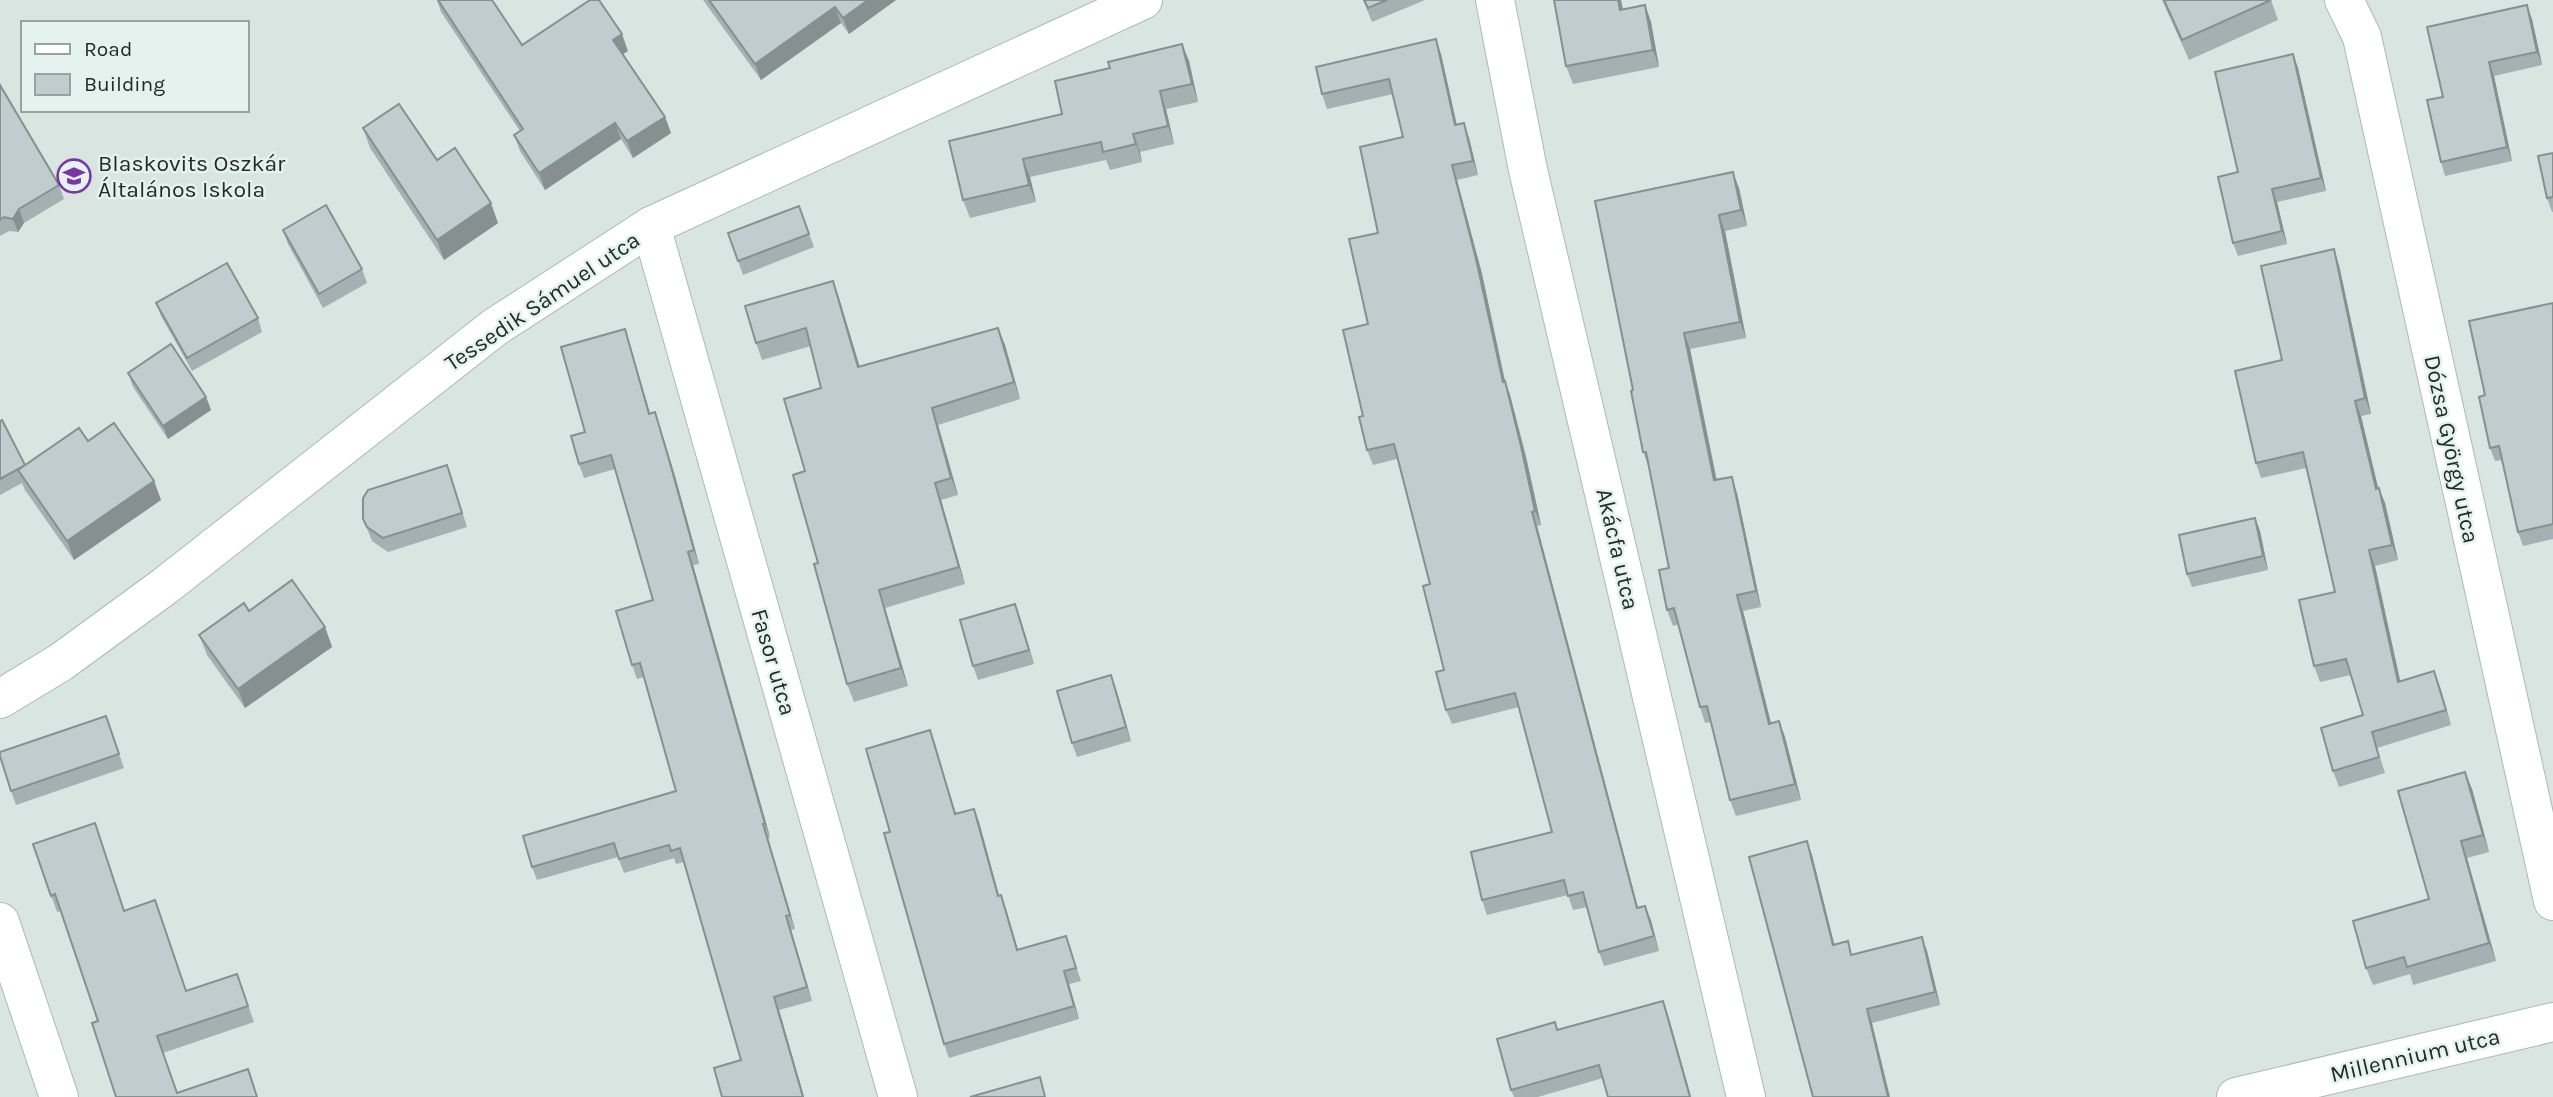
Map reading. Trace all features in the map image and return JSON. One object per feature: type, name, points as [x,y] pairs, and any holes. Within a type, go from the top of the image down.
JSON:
[{"type":"street","name":"Tessedik Sámuel utca","points":[[0,699],[61,663],[165,586],[495,327],[651,226],[1143,0]]},
{"type":"street","name":"Akácfa utca","points":[[1495,0],[1528,170],[1746,1097]]},
{"type":"street","name":"Dózsa György utca","points":[[2344,0],[2362,37],[2553,901]]},
{"type":"street","name":"Fasor utca","points":[[651,226],[898,1097]]},
{"type":"street","points":[[0,922],[59,1097]]},
{"type":"street","name":"Millennium utca","points":[[2236,1097],[2553,1023]]},
{"type":"building","points":[[438,0],[492,0],[522,45],[590,0],[599,0],[622,34],[613,40],[665,117],[627,141],[615,123],[539,173],[514,135],[523,129]]},
{"type":"building","points":[[709,0],[868,0],[843,18],[835,7],[755,64]]},
{"type":"building","points":[[1364,0],[1387,0],[1368,8]]},
{"type":"building","points":[[1554,0],[1618,0],[1620,10],[1645,5],[1653,50],[1566,66]]},
{"type":"building","points":[[2164,0],[2271,0],[2182,40]]},
{"type":"building","points":[[2527,5],[2537,52],[2489,62],[2507,147],[2441,162],[2427,100],[2443,97],[2427,27]]},
{"type":"building","points":[[1436,39],[1455,125],[1464,123],[1473,161],[1452,165],[1503,382],[1505,381],[1520,442],[1535,511],[1532,512],[1637,908],[1645,906],[1654,936],[1599,952],[1583,892],[1568,896],[1564,880],[1482,900],[1471,852],[1552,832],[1515,693],[1446,710],[1436,672],[1444,670],[1423,586],[1430,584],[1394,444],[1367,450],[1359,417],[1363,416],[1343,330],[1368,324],[1349,239],[1378,233],[1360,147],[1403,137],[1389,79],[1322,94],[1316,67]]},
{"type":"building","points":[[1182,44],[1192,84],[1160,91],[1168,126],[1133,134],[1136,144],[1103,152],[1101,142],[1023,159],[1029,185],[963,200],[949,141],[1062,114],[1055,81],[1110,68],[1108,62]]},
{"type":"building","points":[[2293,54],[2321,178],[2272,189],[2282,231],[2233,243],[2218,177],[2238,172],[2215,72]]},
{"type":"building","points":[[0,85],[59,185],[19,209],[13,219],[4,217],[0,220]]},
{"type":"building","points":[[399,104],[437,160],[455,148],[491,203],[437,240],[363,128]]},
{"type":"building","points":[[2553,153],[2553,197],[2547,198],[2538,156]]},
{"type":"building","points":[[1733,172],[1741,210],[1719,215],[1740,322],[1684,333],[1714,480],[1732,477],[1756,591],[1737,595],[1769,724],[1779,721],[1795,784],[1730,800],[1707,706],[1700,707],[1674,608],[1667,610],[1659,570],[1669,568],[1646,452],[1643,452],[1595,201]]},
{"type":"building","points":[[326,205],[362,269],[319,294],[283,230]]},
{"type":"building","points":[[799,206],[809,234],[738,261],[728,233]]},
{"type":"building","points":[[2334,249],[2365,398],[2355,401],[2392,545],[2369,550],[2398,682],[2434,671],[2446,710],[2372,732],[2379,757],[2333,771],[2321,728],[2363,715],[2346,659],[2314,666],[2299,600],[2335,592],[2303,452],[2256,463],[2235,371],[2282,360],[2261,266]]},
{"type":"building","points":[[227,263],[258,318],[187,358],[156,303]]},
{"type":"building","points":[[833,281],[858,367],[998,328],[1014,382],[932,408],[951,478],[935,483],[959,567],[879,590],[901,668],[847,684],[814,564],[818,563],[793,475],[805,471],[784,399],[821,388],[806,328],[756,343],[745,306]]},
{"type":"building","points":[[2553,303],[2553,524],[2518,532],[2499,446],[2490,448],[2479,397],[2485,395],[2469,321]]},
{"type":"building","points":[[625,329],[649,414],[655,412],[670,463],[694,550],[688,552],[790,915],[786,916],[807,987],[774,997],[803,1097],[722,1097],[714,1068],[741,1060],[680,848],[671,851],[669,845],[619,859],[614,843],[532,867],[523,836],[676,791],[640,663],[632,665],[616,611],[653,600],[611,455],[579,464],[571,436],[585,432],[561,347]]},
{"type":"building","points":[[171,344],[206,397],[163,426],[128,373]]},
{"type":"building","points":[[2,420],[25,465],[0,479],[0,421]]},
{"type":"building","points":[[114,423],[154,481],[67,541],[18,470],[79,428],[88,441]]},
{"type":"building","points":[[447,465],[462,513],[383,538],[367,527],[363,519],[363,498],[368,490]]},
{"type":"building","points":[[2255,518],[2263,556],[2187,574],[2179,535]]},
{"type":"building","points":[[292,580],[325,627],[238,689],[199,635],[244,603],[249,611]]},
{"type":"building","points":[[1015,604],[1029,650],[973,666],[960,620]]},
{"type":"building","points":[[1111,675],[1126,727],[1072,743],[1057,691]]},
{"type":"building","points":[[106,716],[119,754],[11,791],[0,752]]},
{"type":"building","points":[[930,730],[955,814],[974,809],[998,896],[1001,895],[1017,950],[1066,936],[1076,968],[1064,971],[1074,1006],[944,1044],[884,833],[890,832],[866,749]]},
{"type":"building","points":[[2465,772],[2483,835],[2461,841],[2489,943],[2407,967],[2404,957],[2366,968],[2353,921],[2429,899],[2398,791]]},
{"type":"building","points":[[95,823],[124,911],[155,900],[186,991],[237,974],[248,1006],[157,1036],[177,1093],[248,1069],[257,1097],[116,1097],[92,1023],[98,1021],[55,894],[51,896],[33,844]]},
{"type":"building","points":[[1807,841],[1833,945],[1848,941],[1851,955],[1922,937],[1935,992],[1867,1009],[1888,1097],[1813,1097],[1749,857]]},
{"type":"building","points":[[1663,1001],[1690,1097],[1608,1097],[1599,1065],[1511,1090],[1497,1039],[1555,1022],[1557,1030]]},
{"type":"building","points":[[1040,1077],[1045,1097],[970,1097]]},
{"type":"place","name":"Blaskovits Oszkár Általános Iskola","points":[[74,176]]}]
